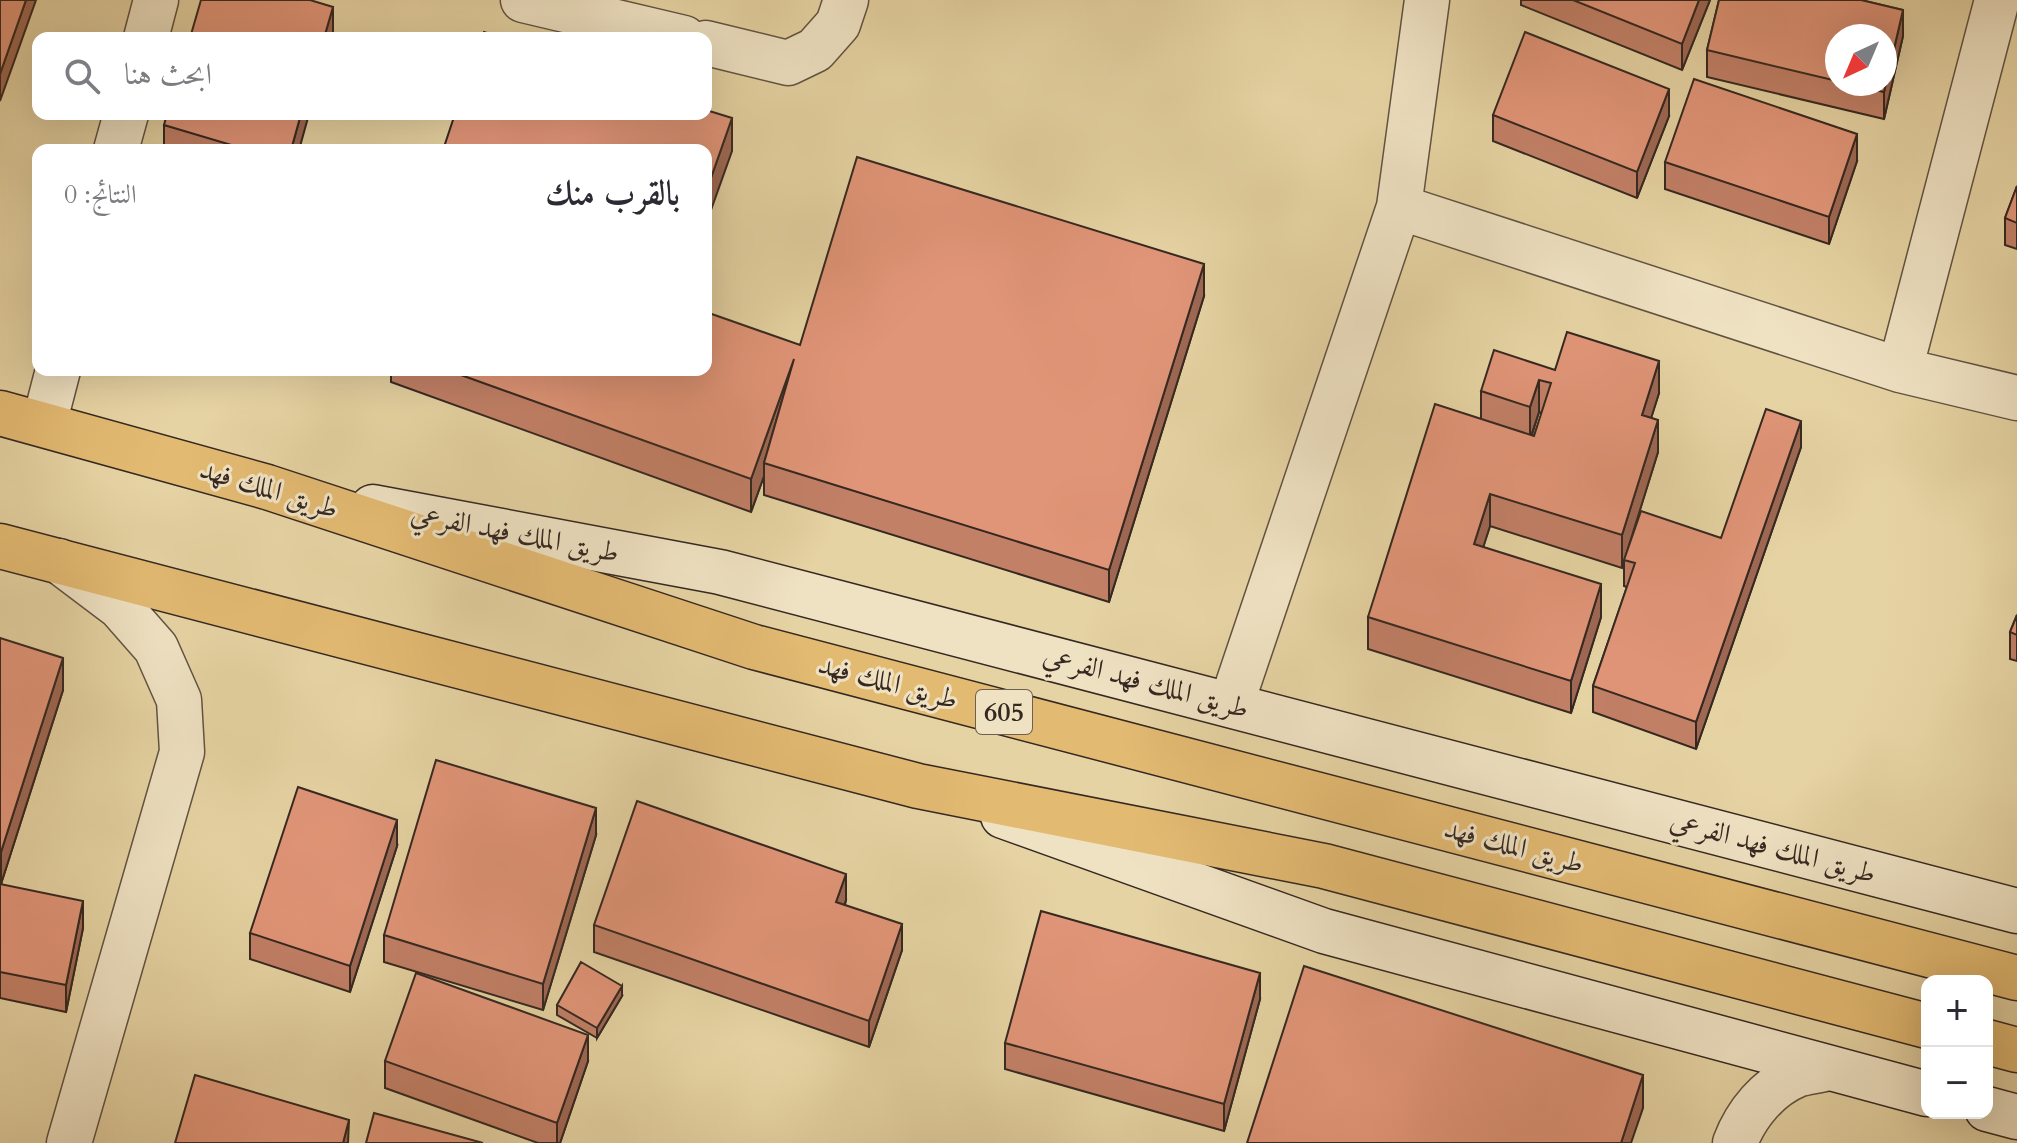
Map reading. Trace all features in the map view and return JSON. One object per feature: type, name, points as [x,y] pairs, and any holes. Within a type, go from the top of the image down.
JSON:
[{"type":"highway","name":"طريق الملك فهد","points":[[0,413],[267,487],[754,647],[2017,978]]},
{"type":"highway","points":[[0,546],[918,786],[1324,866],[1921,1024]]},
{"type":"highway","points":[[1993,1044],[2017,1050]]},
{"type":"street","points":[[148,32],[156,0]]},
{"type":"street","points":[[523,0],[659,32]]},
{"type":"street","points":[[712,44],[788,63],[815,50],[838,24],[846,0]]},
{"type":"street","points":[[1231,705],[1399,207],[1427,0]]},
{"type":"street","points":[[1900,370],[1997,0]]},
{"type":"street","points":[[118,144],[124,120]]},
{"type":"street","points":[[1399,207],[1900,370],[2017,398]]},
{"type":"street","points":[[44,424],[56,376]]},
{"type":"street","name":"طريق الملك فهد الفرعي","points":[[267,487],[720,572],[2017,911]]},
{"type":"street","points":[[59,561],[120,607],[156,648],[179,700],[182,752],[69,1143]]},
{"type":"street","points":[[918,786],[1324,931],[1921,1092]]},
{"type":"street","points":[[1735,1141],[1751,1113],[1770,1091],[1798,1075],[1828,1068]]},
{"type":"street","points":[[1993,1111],[2017,1117]]},
{"type":"building","points":[[0,0],[26,0],[0,74]]},
{"type":"building","points":[[201,0],[310,0],[333,7],[326,32],[192,32]]},
{"type":"building","points":[[1573,0],[1699,0],[1682,44]]},
{"type":"building","points":[[1719,0],[1861,0],[1903,10],[1897,36],[1897,24],[1825,24],[1825,78],[1707,50]]},
{"type":"building","points":[[1525,32],[1669,89],[1637,172],[1493,115]]},
{"type":"building","points":[[1694,79],[1857,134],[1829,217],[1665,162]]},
{"type":"building","points":[[712,112],[732,118],[712,175],[712,144],[445,144],[453,120],[712,120]]},
{"type":"building","points":[[165,120],[299,120],[293,144],[228,144],[164,125]]},
{"type":"building","points":[[857,157],[1204,264],[1109,570],[764,463],[794,359],[751,479],[464,376],[712,376],[712,314],[800,345]]},
{"type":"building","points":[[2017,186],[2017,223],[2005,218]]},
{"type":"building","points":[[1567,332],[1659,361],[1642,415],[1658,420],[1622,535],[1490,494],[1474,544],[1601,584],[1571,681],[1368,617],[1435,404],[1534,436],[1551,383],[1539,380],[1530,407],[1481,391],[1494,350],[1555,370]]},
{"type":"building","points":[[1766,409],[1801,421],[1696,722],[1593,686],[1635,563],[1624,560],[1641,511],[1721,538]]},
{"type":"building","points":[[2017,615],[2017,635],[2010,632]]},
{"type":"building","points":[[0,638],[63,658],[1,852],[0,852]]},
{"type":"building","points":[[436,760],[596,808],[543,984],[384,935]]},
{"type":"building","points":[[298,787],[397,820],[350,966],[250,933]]},
{"type":"building","points":[[637,801],[846,874],[836,902],[902,924],[869,1021],[594,925]]},
{"type":"building","points":[[0,884],[83,901],[66,985],[0,972]]},
{"type":"building","points":[[1041,911],[1260,973],[1224,1104],[1005,1043]]},
{"type":"building","points":[[581,962],[622,986],[597,1028],[557,1005]]},
{"type":"building","points":[[1304,966],[1643,1075],[1621,1143],[1247,1143]]},
{"type":"building","points":[[416,973],[588,1035],[557,1123],[385,1061]]},
{"type":"building","points":[[195,1075],[349,1120],[343,1143],[175,1143]]},
{"type":"building","points":[[374,1113],[483,1143],[366,1143]]}]
